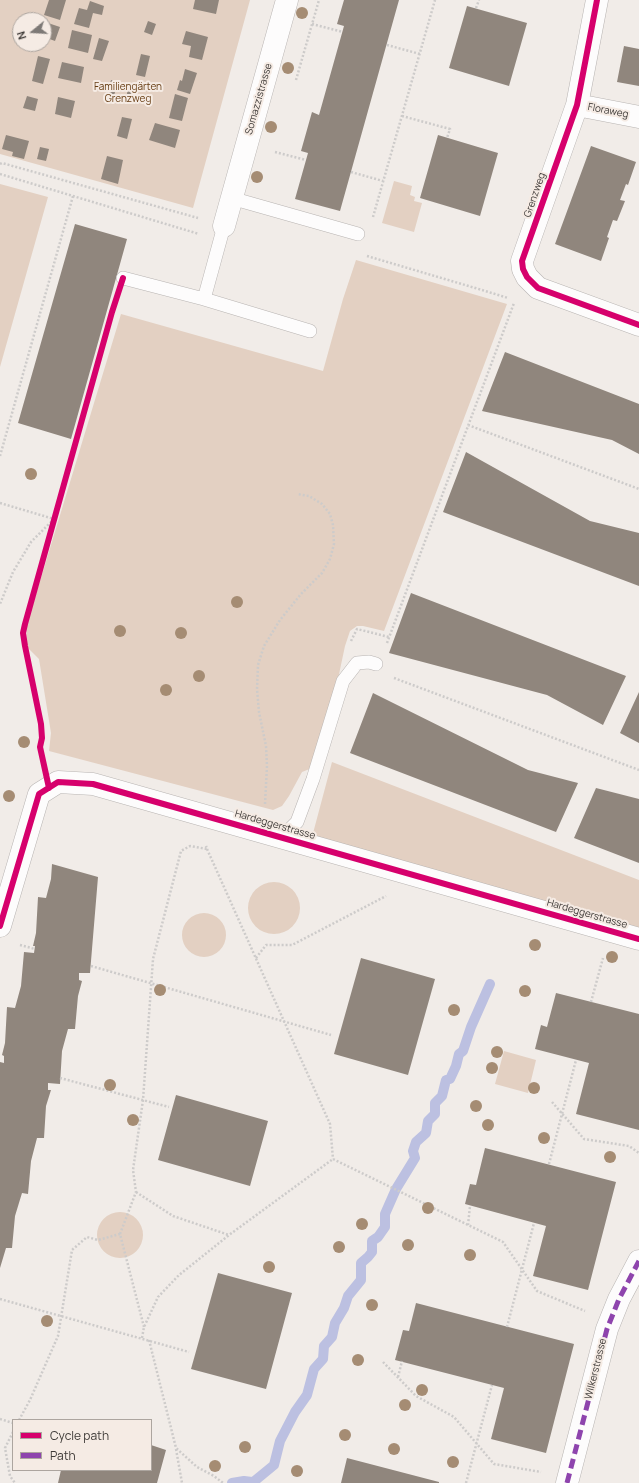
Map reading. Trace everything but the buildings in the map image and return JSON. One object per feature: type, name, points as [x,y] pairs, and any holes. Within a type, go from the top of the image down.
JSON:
[{"type":"street","name":"Somazzistrasse","points":[[222,233],[287,0]]},
{"type":"street","name":"Grenzweg","points":[[597,0],[577,105],[522,261],[523,269],[538,288],[639,325]]},
{"type":"street","name":"Floraweg","points":[[577,105],[639,117]]},
{"type":"street","name":"Hardeggerstrasse","points":[[49,788],[58,782],[93,784],[639,939]]},
{"type":"street","points":[[0,926],[39,794],[49,788]]},
{"type":"street","name":"Wilkerstrasse","points":[[567,1483],[607,1329],[619,1299],[639,1261]]},
{"type":"lane","points":[[231,198],[358,234]]},
{"type":"lane","name":"Somazzistrasse","points":[[204,299],[222,233]]},
{"type":"lane","points":[[124,278],[204,299],[310,331]]},
{"type":"lane","name":"Hardeggerstrasse","points":[[269,834],[289,830],[298,822],[313,779],[343,680],[357,663],[369,662],[376,664]]},
{"type":"path","points":[[373,217],[435,0]]},
{"type":"path","points":[[476,8],[479,0]]},
{"type":"path","points":[[312,24],[342,32]]},
{"type":"path","points":[[387,45],[420,54]]},
{"type":"path","points":[[402,116],[450,129],[447,138]]},
{"type":"path","points":[[275,152],[306,160]]},
{"type":"path","points":[[0,164],[2,163],[222,233]]},
{"type":"path","points":[[351,172],[383,181]]},
{"type":"path","points":[[0,174],[73,196],[222,233]]},
{"type":"path","points":[[0,456],[73,196]]},
{"type":"path","points":[[361,255],[515,301],[387,644]]},
{"type":"path","points":[[49,788],[40,748],[42,738],[41,724],[24,646],[23,634],[112,312],[124,278]]},
{"type":"path","points":[[468,425],[639,489]]},
{"type":"path","points":[[269,834],[266,746],[259,712],[257,689],[258,665],[264,646],[280,620],[301,594],[322,573],[330,559],[334,544],[333,525],[330,514],[322,504],[309,496],[298,494]]},
{"type":"path","points":[[0,503],[54,519]]},
{"type":"path","points":[[0,604],[13,572],[32,542],[54,519]]},
{"type":"path","points":[[357,629],[389,636]]},
{"type":"path","points":[[388,676],[639,770]]},
{"type":"path","points":[[191,812],[330,1124],[334,1159]]},
{"type":"path","points":[[144,1327],[120,1234],[136,1192],[133,1170],[143,1100],[153,959],[181,851],[190,846],[207,849]]},
{"type":"path","points":[[256,958],[266,945],[292,945],[423,878]]},
{"type":"path","points":[[592,1002],[610,931]]},
{"type":"path","points":[[91,966],[331,1035]]},
{"type":"path","points":[[549,1164],[576,1060]]},
{"type":"path","points":[[60,1078],[169,1107]]},
{"type":"path","points":[[552,1102],[584,1139],[629,1146],[639,1154]]},
{"type":"path","points":[[334,1159],[503,1242],[537,1292],[586,1311]]},
{"type":"path","points":[[142,1338],[144,1327],[158,1297],[179,1275],[229,1235],[334,1159]]},
{"type":"path","points":[[136,1192],[173,1216],[229,1235]]},
{"type":"path","points":[[468,1225],[470,1206]]},
{"type":"path","points":[[507,1327],[534,1223]]},
{"type":"path","points":[[20,1419],[58,1336],[72,1250],[87,1237],[98,1240],[120,1234]]},
{"type":"path","points":[[0,1299],[189,1352]]},
{"type":"path","points":[[148,1340],[176,1448],[182,1483]]},
{"type":"path","points":[[383,1362],[416,1396],[454,1417],[494,1464],[541,1472]]},
{"type":"path","points":[[398,1377],[402,1362]]},
{"type":"path","points":[[466,1483],[492,1385]]},
{"type":"path","points":[[0,1419],[12,1423]]},
{"type":"path","points":[[12,1434],[5,1448],[10,1476],[16,1483]]},
{"type":"path","points":[[176,1448],[196,1468],[214,1476],[224,1483]]},
{"type":"green space","name":"Familiengärten Grenzweg","points":[[0,0],[250,0],[193,208],[0,154]]},
{"type":"green space","points":[[394,181],[412,186],[410,195],[415,197],[414,201],[422,203],[414,232],[382,223]]},
{"type":"green space","points":[[0,184],[48,197],[0,367]]},
{"type":"green space","points":[[356,260],[507,304],[384,631],[357,626],[350,631],[345,646],[338,679],[312,768],[302,772],[282,806],[273,810],[49,751],[51,733],[39,659],[26,646],[27,624],[121,314],[323,371],[343,299]]},
{"type":"green space","points":[[332,762],[639,880],[639,928],[312,837]]},
{"type":"green space","points":[[274,882],[284,884],[292,890],[298,898],[300,908],[298,918],[292,926],[284,932],[274,934],[264,932],[256,926],[250,918],[248,908],[250,898],[256,890],[264,884]]},
{"type":"green space","points":[[200,913],[208,913],[220,919],[226,931],[226,939],[220,951],[208,957],[200,957],[188,951],[182,939],[182,931],[188,919]]},
{"type":"green space","points":[[504,1051],[536,1060],[528,1093],[495,1084]]},
{"type":"green space","points":[[120,1212],[133,1216],[139,1222],[143,1235],[139,1248],[133,1254],[120,1258],[107,1254],[101,1248],[97,1235],[101,1222],[107,1216]]},
{"type":"waterway","points":[[252,1483],[274,1465],[280,1441],[295,1412],[307,1395],[314,1369],[323,1359],[324,1346],[332,1337],[335,1323],[344,1308],[348,1296],[361,1280],[361,1263],[372,1252],[372,1241],[378,1237],[385,1227],[385,1214],[396,1189],[415,1158],[413,1151],[416,1142],[426,1133],[428,1121],[435,1114],[435,1103],[442,1096],[446,1080],[450,1079],[456,1066],[459,1054],[463,1051],[471,1027],[490,984]]},
{"type":"waterway","points":[[232,1483],[244,1481],[252,1482]]},
{"type":"marked path","points":[[567,1483],[607,1329],[619,1299],[639,1261]]},
{"type":"cycle path","points":[[597,0],[577,105],[522,261],[523,269],[527,277],[538,288],[639,325]]},
{"type":"cycle path","points":[[49,788],[40,747],[42,738],[41,724],[23,633],[112,312],[123,278]]},
{"type":"cycle path","points":[[0,926],[39,794],[58,782],[93,784],[639,939]]}]
